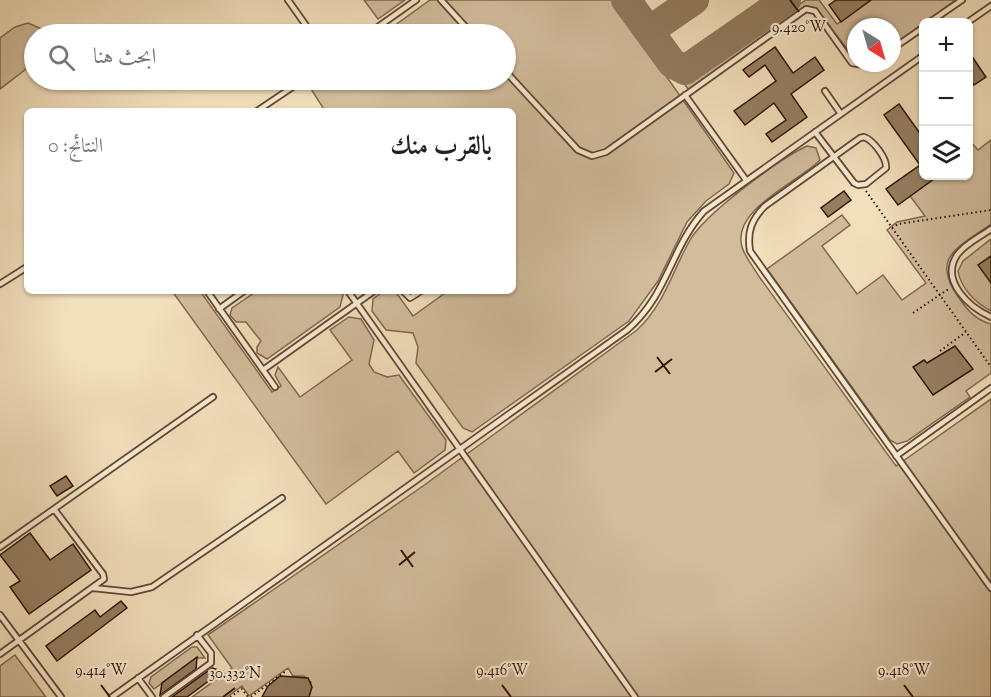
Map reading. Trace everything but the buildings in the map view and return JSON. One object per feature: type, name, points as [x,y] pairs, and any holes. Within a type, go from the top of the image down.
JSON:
[{"type":"lane","points":[[288,0],[305,24]]},
{"type":"lane","points":[[382,24],[416,0]]},
{"type":"lane","points":[[441,0],[463,24]]},
{"type":"lane","points":[[936,18],[962,0]]},
{"type":"lane","points":[[973,19],[991,6]]},
{"type":"lane","points":[[516,83],[578,150],[592,156],[606,152],[809,8],[813,10],[847,56]]},
{"type":"lane","points":[[901,44],[919,31]]},
{"type":"lane","points":[[112,697],[639,321],[657,297],[682,242],[696,220],[714,203],[919,58]]},
{"type":"lane","points":[[261,108],[288,90]]},
{"type":"lane","points":[[825,92],[841,114]]},
{"type":"lane","points":[[685,95],[746,180]]},
{"type":"lane","points":[[815,132],[834,156],[855,183],[862,186],[883,171],[887,164],[868,138],[860,138],[834,156],[756,215],[748,239],[750,251],[991,588]]},
{"type":"lane","points":[[991,229],[957,256],[952,267],[955,285],[968,302],[991,317]]},
{"type":"lane","points":[[0,284],[24,269]]},
{"type":"lane","points":[[209,294],[275,387]]},
{"type":"lane","points":[[219,309],[240,294]]},
{"type":"lane","points":[[350,294],[636,697]]},
{"type":"lane","points":[[262,370],[370,294]]},
{"type":"lane","points":[[896,456],[991,388]]},
{"type":"lane","points":[[0,547],[213,397]]},
{"type":"lane","points":[[93,588],[131,592],[152,587],[282,498]]},
{"type":"lane","points":[[0,654],[104,579],[103,574],[54,509]]},
{"type":"lane","points":[[0,615],[61,697]]},
{"type":"lane","points":[[164,697],[211,663],[211,653],[197,635]]},
{"type":"lane","points":[[138,678],[152,697]]},
{"type":"path","points":[[862,186],[991,368]]},
{"type":"path","points":[[892,228],[898,224],[991,210]]},
{"type":"path","points":[[913,313],[955,285]]},
{"type":"path","points":[[940,351],[966,332]]},
{"type":"path","points":[[230,697],[242,689],[249,697],[286,670]]},
{"type":"shaded area","points":[[364,0],[405,0],[378,19]]},
{"type":"shaded area","points":[[430,0],[613,0],[734,173],[729,184],[706,201],[687,222],[658,281],[629,321],[472,432],[463,428],[416,363],[418,347],[413,333],[386,330],[372,311],[373,299],[380,294],[397,294],[413,316],[444,294],[516,294],[516,108],[323,108],[312,90],[516,90],[516,24],[397,24]]},
{"type":"shaded area","points":[[806,0],[819,0],[837,24],[871,0],[956,0],[931,18],[919,18],[919,27],[901,40],[901,18],[847,18],[847,49],[815,8],[807,6],[689,90],[685,85]]},
{"type":"shaded area","points":[[24,24],[24,71],[0,89],[0,38],[15,27]]},
{"type":"shaded area","points":[[991,140],[991,224],[952,254],[947,272],[950,284],[966,307],[977,317],[991,324],[991,373],[966,391],[970,397],[907,441],[897,444],[890,440],[767,269],[842,215],[850,225],[822,246],[857,294],[883,275],[902,300],[926,283],[887,230],[897,222],[925,216],[910,196],[932,180],[973,180],[973,144],[978,150]]},
{"type":"shaded area","points":[[807,146],[816,148],[820,160],[756,209],[747,220],[741,233],[742,247],[758,275],[896,466],[991,399],[991,697],[309,697],[311,682],[304,676],[293,676],[288,668],[249,696],[242,686],[227,697],[192,697],[232,668],[208,635],[423,486],[637,330],[661,299],[690,240],[698,229],[744,188]]},
{"type":"shaded area","points":[[991,239],[991,311],[970,295],[962,284],[958,271],[963,261]]},
{"type":"shaded area","points":[[174,294],[202,294],[272,392],[281,386],[275,375],[278,367],[300,397],[352,360],[330,330],[349,317],[361,319],[374,340],[369,364],[374,372],[387,377],[399,375],[446,440],[445,450],[414,473],[398,451],[326,504]]},
{"type":"shaded area","points":[[253,294],[343,295],[340,307],[267,359],[257,353],[257,347],[261,341],[246,322],[236,322],[230,315],[232,308]]},
{"type":"shaded area","points":[[192,647],[197,647],[205,658],[197,658],[154,689],[149,683],[151,677]]},
{"type":"shaded area","points":[[15,655],[46,697],[0,697],[0,666]]},
{"type":"taxiway","points":[[626,0],[672,63],[685,70],[786,0]]},
{"type":"taxiway","points":[[649,31],[694,0]]}]
